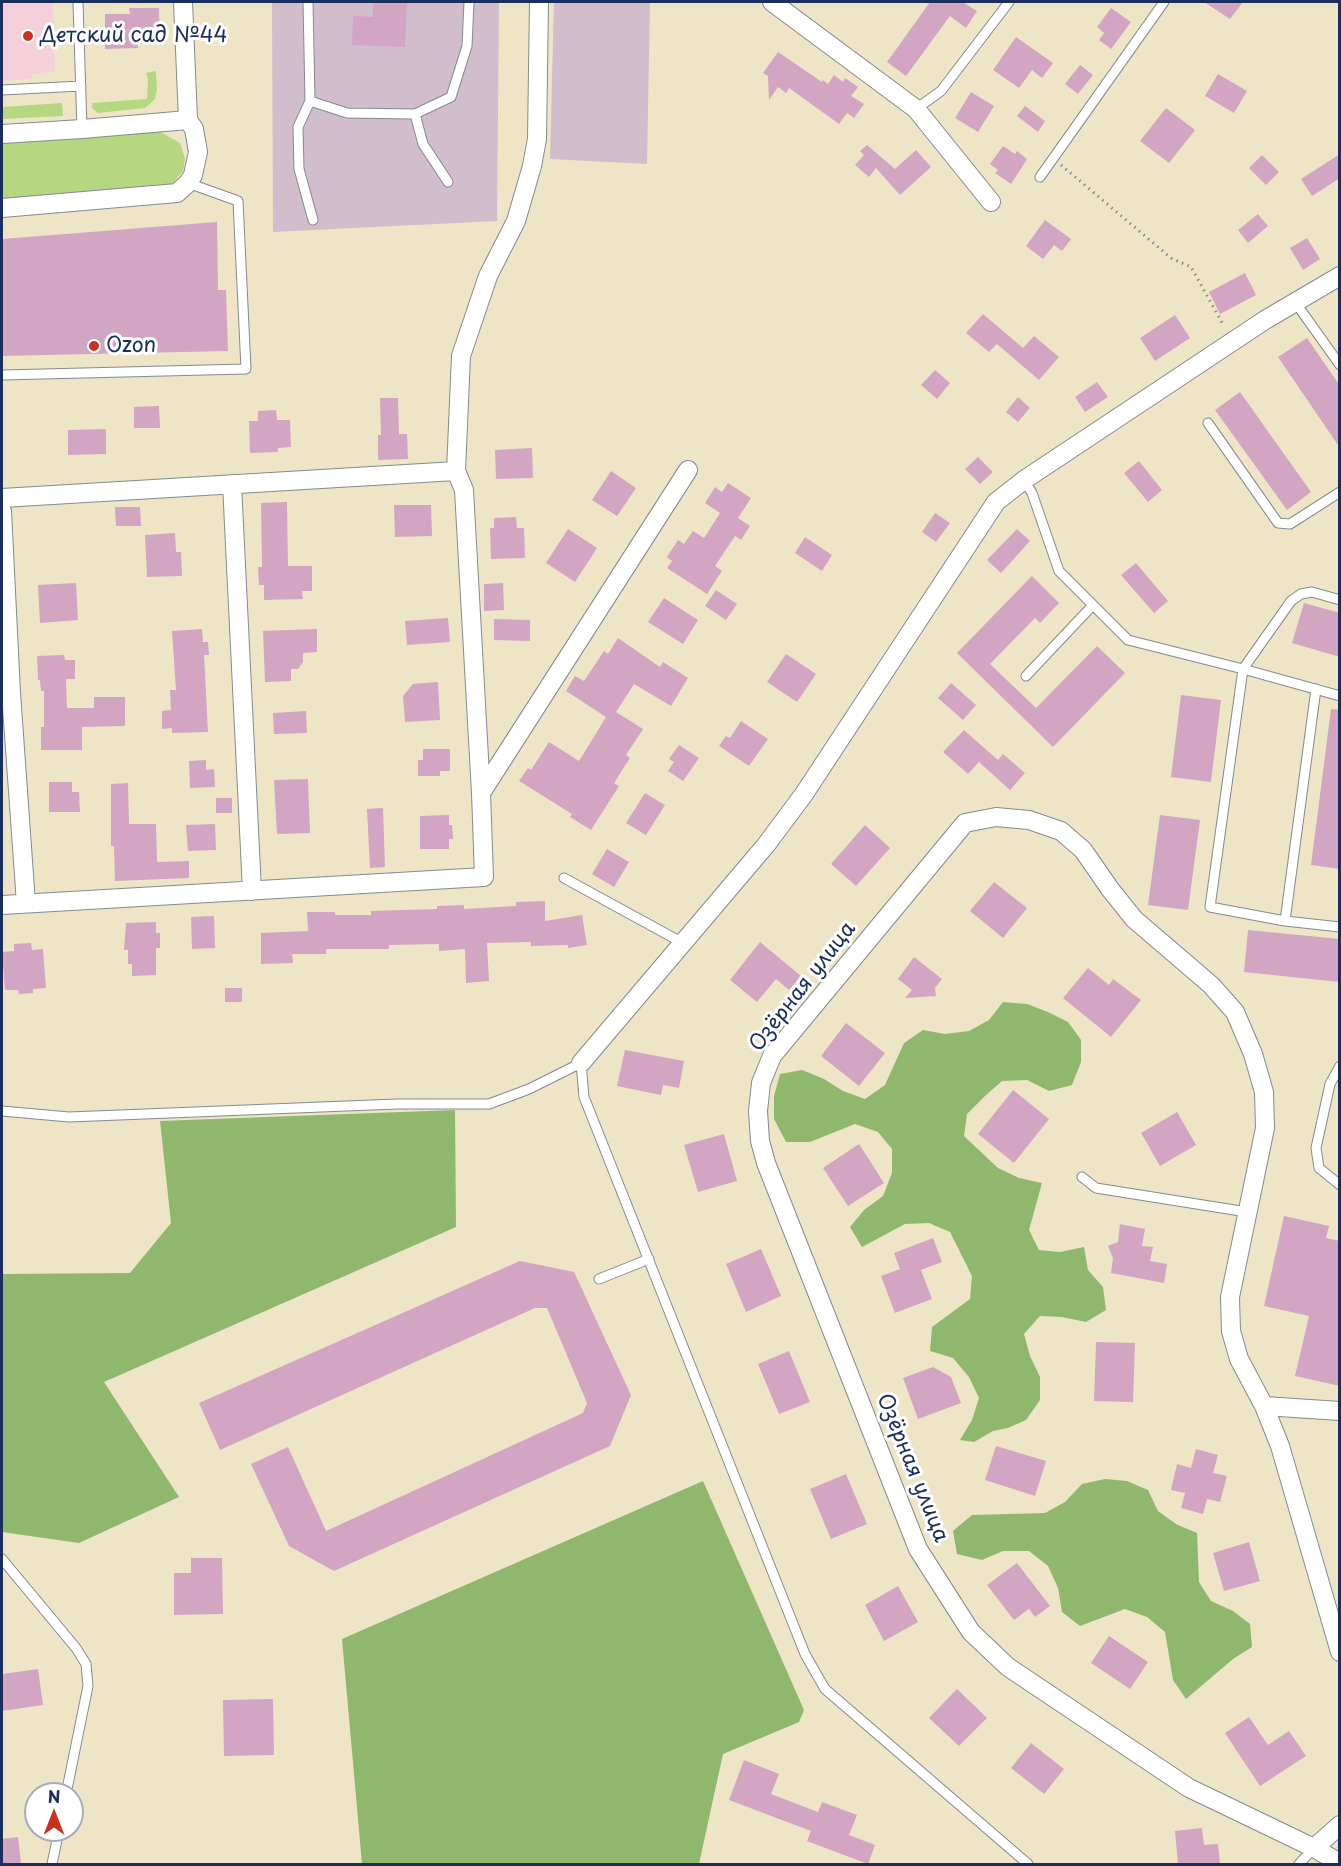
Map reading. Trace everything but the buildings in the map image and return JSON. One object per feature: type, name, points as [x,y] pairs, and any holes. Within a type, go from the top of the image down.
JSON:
[{"type":"street","points":[[2,208],[177,193],[188,183],[193,175],[198,152],[194,129],[188,120],[183,2]]},
{"type":"street","points":[[2,904],[484,877],[464,490],[456,471],[461,356],[488,276],[516,221],[532,166],[537,139],[539,2]]},
{"type":"street","points":[[772,2],[916,109],[991,202]]},
{"type":"street","points":[[2,134],[188,120]]},
{"type":"street","points":[[581,1064],[766,845],[804,794],[996,502],[1024,480],[1233,341],[1340,276]]},
{"type":"street","points":[[481,793],[688,470]]},
{"type":"street","points":[[2,498],[456,471]]},
{"type":"street","points":[[232,484],[252,891]]},
{"type":"street","points":[[2,511],[11,693],[26,903]]},
{"type":"street","name":"Озёрная улица","points":[[1340,1652],[1280,1446],[1264,1406],[1239,1359],[1231,1331],[1230,1297],[1264,1128],[1264,1092],[1253,1054],[1235,1012],[1211,985],[1134,919],[1083,850],[1061,831],[1029,820],[996,817],[965,823],[772,1056],[761,1083],[758,1112],[760,1140],[766,1163],[918,1549],[971,1632],[1008,1667],[1189,1788],[1314,1848],[1340,1863]]},
{"type":"street","points":[[1264,1406],[1340,1411]]},
{"type":"street","points":[[1314,1848],[1340,1825]]},
{"type":"lane","points":[[78,2],[82,129]]},
{"type":"lane","points":[[308,2],[310,101],[298,127],[299,169],[313,220]]},
{"type":"lane","points":[[310,101],[347,113],[415,114],[451,97],[467,46],[469,2]]},
{"type":"lane","points":[[916,109],[941,91],[1009,2]]},
{"type":"lane","points":[[1040,177],[1164,2]]},
{"type":"lane","points":[[2,90],[81,86]]},
{"type":"lane","points":[[415,114],[423,144],[448,182]]},
{"type":"lane","points":[[2,375],[246,369],[238,201],[188,183]]},
{"type":"lane","points":[[1295,302],[1340,365]]},
{"type":"lane","points":[[1208,423],[1278,523],[1290,524],[1340,492]]},
{"type":"lane","points":[[1024,480],[1032,493],[1059,571],[1128,640],[1340,696]]},
{"type":"lane","points":[[1340,600],[1312,592],[1301,594],[1291,601],[1243,669],[1210,907],[1285,921],[1340,927]]},
{"type":"lane","points":[[1026,676],[1093,605]]},
{"type":"lane","points":[[1285,921],[1316,689]]},
{"type":"lane","points":[[564,878],[683,943]]},
{"type":"lane","points":[[2,1111],[69,1117],[385,1104],[489,1104],[529,1089],[581,1064],[584,1097],[806,1654],[825,1689],[1029,1864]]},
{"type":"lane","points":[[1340,1066],[1330,1084],[1316,1148],[1319,1168],[1340,1185]]},
{"type":"lane","points":[[1082,1177],[1096,1188],[1247,1212]]},
{"type":"lane","points":[[599,1279],[649,1259]]},
{"type":"lane","points":[[2,1558],[76,1648],[86,1664],[88,1686],[68,1782]]},
{"type":"lane","points":[[52,1864],[57,1842]]},
{"type":"lane","points":[[1299,1864],[1314,1848]]},
{"type":"path","points":[[1053,158],[1171,258],[1191,267],[1233,341]]},
{"type":"shaded area","name":"Детский сад №44","points":[[2,2],[53,2],[55,71],[33,74],[31,79],[2,81]]},
{"type":"shaded area","points":[[272,2],[499,2],[497,221],[273,232]]},
{"type":"shaded area","points":[[554,2],[650,2],[647,164],[550,159]]},
{"type":"green space","points":[[156,71],[155,99],[145,108],[98,113],[92,108],[92,103],[147,99],[146,73]]},
{"type":"green space","points":[[62,103],[63,116],[2,119],[2,107]]},
{"type":"green space","points":[[159,131],[180,143],[185,159],[183,171],[173,183],[157,187],[2,199],[2,141]]},
{"type":"green space","points":[[1003,1002],[1027,1004],[1068,1022],[1081,1040],[1081,1062],[1072,1085],[1049,1091],[1027,1080],[1002,1081],[967,1114],[964,1136],[998,1168],[1019,1178],[1042,1183],[1029,1230],[1039,1250],[1060,1252],[1084,1247],[1088,1270],[1103,1287],[1106,1310],[1086,1322],[1062,1317],[1040,1316],[1024,1334],[1030,1356],[1040,1377],[1040,1400],[1026,1420],[1008,1428],[993,1431],[974,1442],[960,1440],[972,1420],[979,1398],[969,1377],[953,1358],[930,1351],[932,1327],[970,1299],[972,1276],[950,1232],[929,1223],[905,1224],[862,1247],[850,1227],[864,1210],[883,1196],[892,1173],[892,1149],[878,1132],[855,1124],[810,1142],[786,1142],[774,1119],[774,1096],[780,1074],[802,1070],[824,1079],[843,1091],[865,1099],[885,1085],[904,1043],[923,1030],[945,1034],[969,1031],[989,1020]]},
{"type":"green space","points":[[455,1110],[456,1227],[104,1382],[179,1497],[79,1543],[2,1532],[2,1274],[130,1273],[171,1223],[160,1121]]},
{"type":"green space","points":[[1105,1479],[1127,1481],[1148,1490],[1158,1511],[1176,1524],[1197,1533],[1199,1582],[1211,1601],[1233,1611],[1250,1624],[1252,1647],[1233,1659],[1186,1699],[1173,1680],[1165,1632],[1147,1617],[1125,1609],[1080,1626],[1062,1612],[1058,1588],[1048,1566],[1029,1551],[1003,1551],[982,1560],[957,1554],[953,1531],[972,1515],[1045,1513],[1065,1502],[1082,1484]]},
{"type":"green space","points":[[703,1481],[804,1710],[799,1722],[723,1754],[699,1864],[362,1864],[342,1639]]},
{"type":"place","name":"Детский сад №44","points":[[28,36]]},
{"type":"place","name":"Ozon","points":[[94,346]]}]
